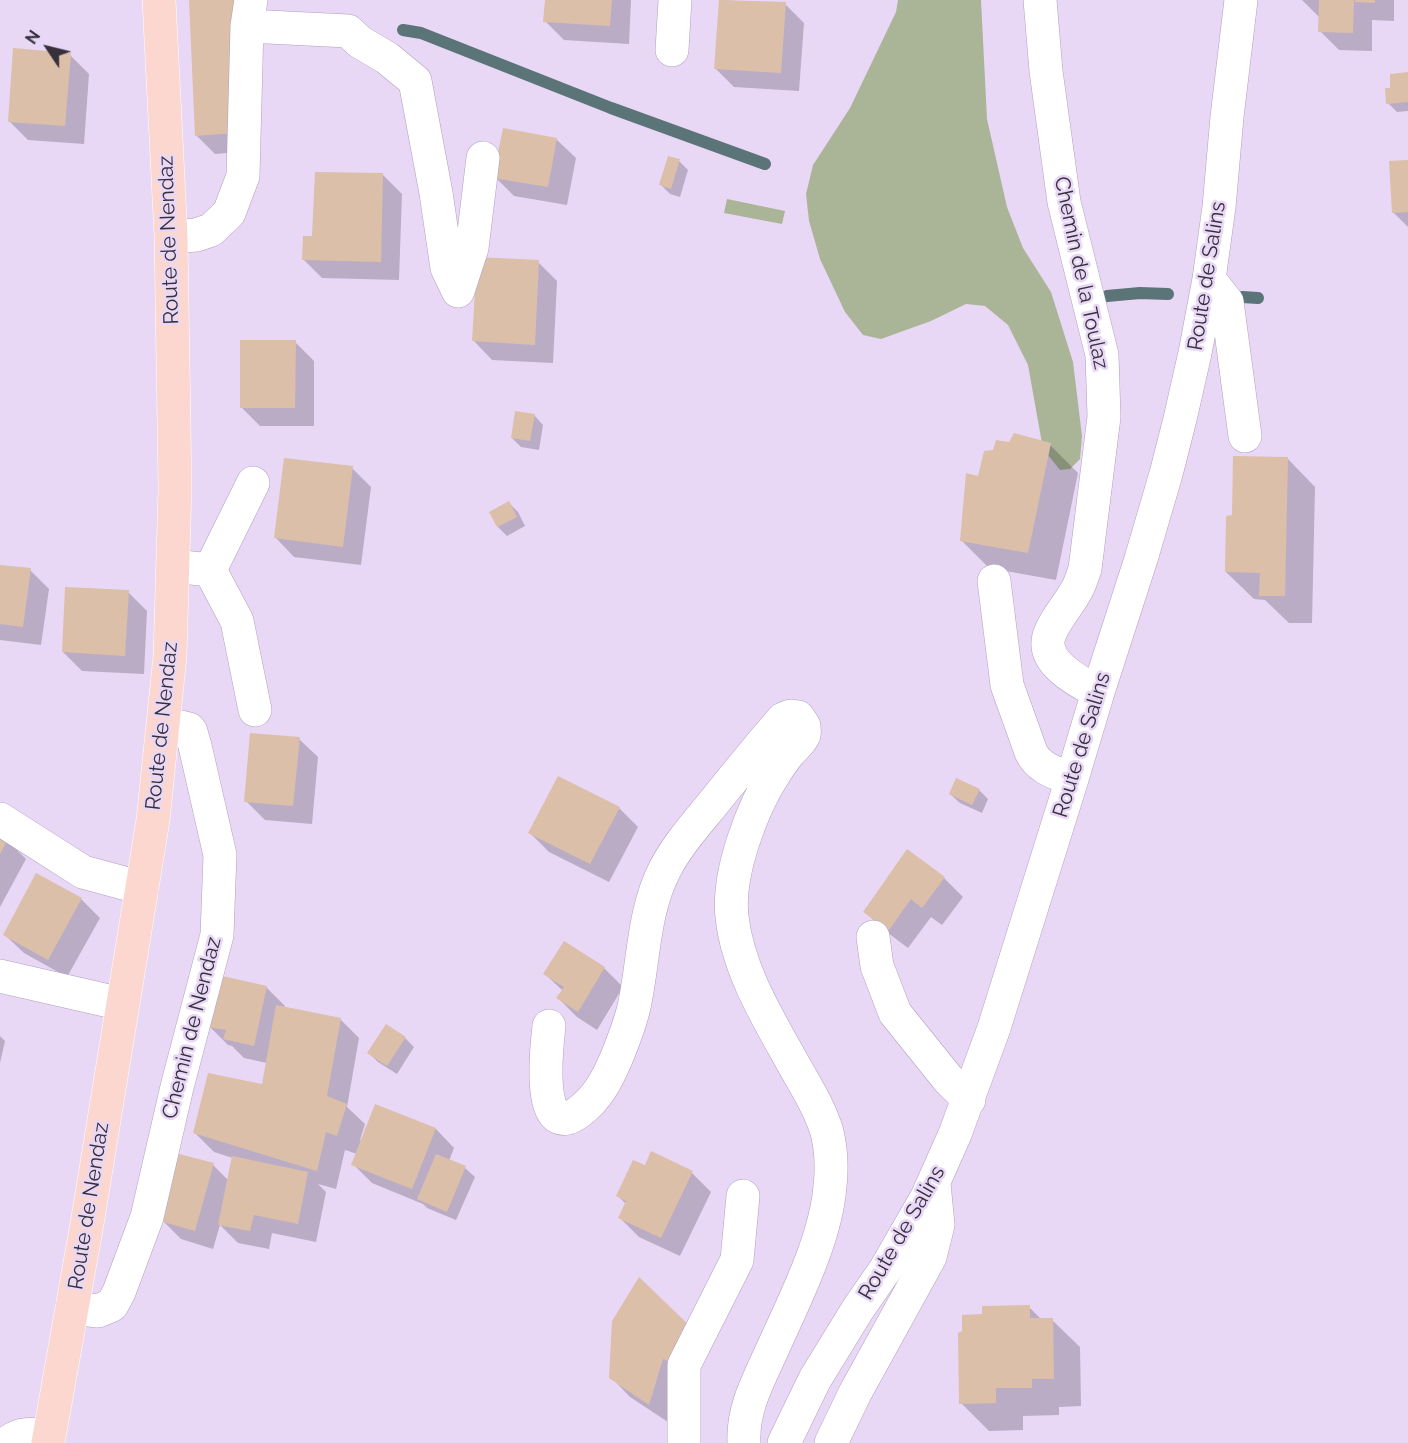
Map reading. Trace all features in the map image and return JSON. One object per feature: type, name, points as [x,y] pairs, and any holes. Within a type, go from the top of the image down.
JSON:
[{"type":"main road","name":"Route de Nendaz","points":[[49,1440],[153,820],[170,656],[175,488],[171,237],[159,0]]},
{"type":"street","points":[[672,50],[675,0]]},
{"type":"street","name":"Chemin de la Toulaz","points":[[1040,0],[1046,71],[1064,202],[1102,355],[1104,417],[1085,569],[1078,589],[1049,637],[1048,648],[1062,670],[1098,692]]},
{"type":"street","name":"Route de Salins","points":[[784,1443],[815,1379],[902,1242],[934,1183],[969,1100],[994,1028],[1166,474],[1195,353],[1209,279],[1241,0]]},
{"type":"street","points":[[171,237],[196,235],[211,230],[229,213],[243,176],[249,13],[348,31],[415,81],[447,268],[458,291],[472,248],[483,158]]},
{"type":"street","points":[[1209,279],[1227,302],[1245,436]]},
{"type":"street","points":[[210,570],[253,483]]},
{"type":"street","points":[[173,566],[210,570]]},
{"type":"street","points":[[210,570],[237,621],[255,710]]},
{"type":"street","points":[[994,581],[1007,685],[1031,752],[1034,759],[1046,769],[1072,779]]},
{"type":"street","points":[[549,1026],[546,1053],[547,1095],[551,1111],[557,1116],[567,1118],[578,1114],[595,1097],[609,1075],[621,1048],[633,1008],[648,919],[655,894],[677,847],[783,719],[791,716],[798,717],[804,726],[804,735],[775,773],[759,801],[744,837],[731,896],[732,917],[737,944],[759,1000],[820,1114],[827,1134],[831,1164],[830,1185],[828,1205],[812,1256],[748,1408],[744,1443]]},
{"type":"street","name":"Chemin de Nendaz","points":[[72,1308],[98,1311],[112,1305],[119,1292],[147,1217],[177,1087],[217,935],[220,855],[195,746],[189,729],[164,723]]},
{"type":"street","points":[[0,819],[83,872],[142,888]]},
{"type":"street","points":[[873,937],[877,966],[895,1014],[940,1070],[969,1100]]},
{"type":"street","points":[[0,976],[122,1004]]},
{"type":"street","points":[[831,1443],[855,1393],[930,1257],[938,1225],[934,1183]]},
{"type":"street","points":[[684,1443],[684,1365],[737,1260],[743,1196]]},
{"type":"street","points":[[7,1443],[13,1438],[29,1433],[49,1440]]},
{"type":"green space","points":[[898,0],[981,0],[987,119],[1007,207],[1023,248],[1051,292],[1073,362],[1082,436],[1080,459],[1070,469],[1060,470],[1043,449],[1028,365],[1008,325],[985,306],[966,304],[931,321],[881,339],[863,335],[845,312],[820,259],[809,221],[806,194],[813,165],[850,108],[896,12]]},
{"type":"green space","points":[[727,199],[785,211],[782,224],[724,213]]},
{"type":"building","points":[[189,0],[235,0],[235,133],[195,136]]},
{"type":"building","points":[[545,0],[612,0],[610,26],[543,22]]},
{"type":"building","points":[[719,0],[786,2],[781,73],[714,69]]},
{"type":"building","points":[[1319,0],[1354,0],[1353,33],[1318,32]]},
{"type":"building","points":[[1355,0],[1375,0],[1375,3],[1355,2]]},
{"type":"building","points":[[13,48],[71,53],[65,126],[8,122]]},
{"type":"building","points":[[1408,72],[1408,102],[1386,104],[1385,88],[1390,88],[1390,74]]},
{"type":"building","points":[[503,128],[557,138],[548,187],[493,178]]},
{"type":"building","points":[[668,156],[680,159],[671,189],[659,185]]},
{"type":"building","points":[[1408,160],[1408,212],[1392,213],[1389,161]]},
{"type":"building","points":[[315,172],[383,173],[381,262],[302,260],[303,236],[312,236]]},
{"type":"building","points":[[477,257],[539,260],[535,345],[472,341]]},
{"type":"building","points":[[240,340],[296,340],[295,408],[240,408]]},
{"type":"building","points":[[515,411],[535,414],[530,441],[511,438]]},
{"type":"building","points":[[1014,433],[1051,443],[1028,553],[960,541],[966,473],[978,476],[984,451],[993,450],[996,440],[1009,442]]},
{"type":"building","points":[[1233,456],[1288,457],[1285,596],[1259,596],[1260,573],[1225,572],[1226,516],[1232,515]]},
{"type":"building","points":[[284,458],[353,466],[343,547],[274,538]]},
{"type":"building","points":[[509,501],[517,517],[497,527],[489,512]]},
{"type":"building","points":[[0,565],[31,568],[23,627],[0,624]]},
{"type":"building","points":[[65,587],[129,590],[125,656],[62,652]]},
{"type":"building","points":[[250,733],[300,737],[293,806],[244,802]]},
{"type":"building","points":[[558,776],[620,807],[590,864],[528,833]]},
{"type":"building","points":[[956,778],[980,789],[972,805],[949,794]]},
{"type":"building","points":[[0,834],[8,839],[0,854]]},
{"type":"building","points":[[907,849],[945,877],[922,908],[911,899],[889,930],[863,912]]},
{"type":"building","points":[[36,873],[82,898],[48,960],[3,935]]},
{"type":"building","points":[[564,941],[605,967],[578,1012],[556,998],[564,987],[543,974]]},
{"type":"building","points":[[218,975],[267,986],[254,1046],[223,1039],[226,1030],[207,1027]]},
{"type":"building","points":[[276,1005],[341,1018],[327,1096],[347,1104],[337,1136],[326,1132],[317,1171],[193,1133],[208,1073],[262,1084]]},
{"type":"building","points":[[386,1024],[406,1037],[387,1066],[367,1053]]},
{"type":"building","points":[[375,1104],[436,1128],[412,1189],[351,1165]]},
{"type":"building","points":[[651,1151],[693,1171],[661,1238],[618,1218],[626,1201],[616,1196],[633,1160],[645,1165]]},
{"type":"building","points":[[179,1154],[214,1163],[195,1231],[160,1221]]},
{"type":"building","points":[[436,1154],[466,1166],[447,1212],[417,1199]]},
{"type":"building","points":[[232,1156],[308,1172],[298,1224],[254,1215],[250,1231],[218,1225]]},
{"type":"building","points":[[639,1277],[693,1329],[674,1364],[663,1359],[649,1405],[609,1378],[612,1321]]},
{"type":"building","points":[[1030,1305],[1030,1318],[1053,1318],[1054,1379],[1032,1379],[1032,1388],[996,1388],[996,1403],[959,1404],[958,1333],[962,1331],[962,1315],[982,1314],[982,1306]]},
{"type":"waterway","points":[[403,30],[421,33],[611,108],[765,164]]},
{"type":"waterway","points":[[1107,296],[1140,293],[1168,294]]},
{"type":"waterway","points":[[1242,297],[1258,298]]}]
